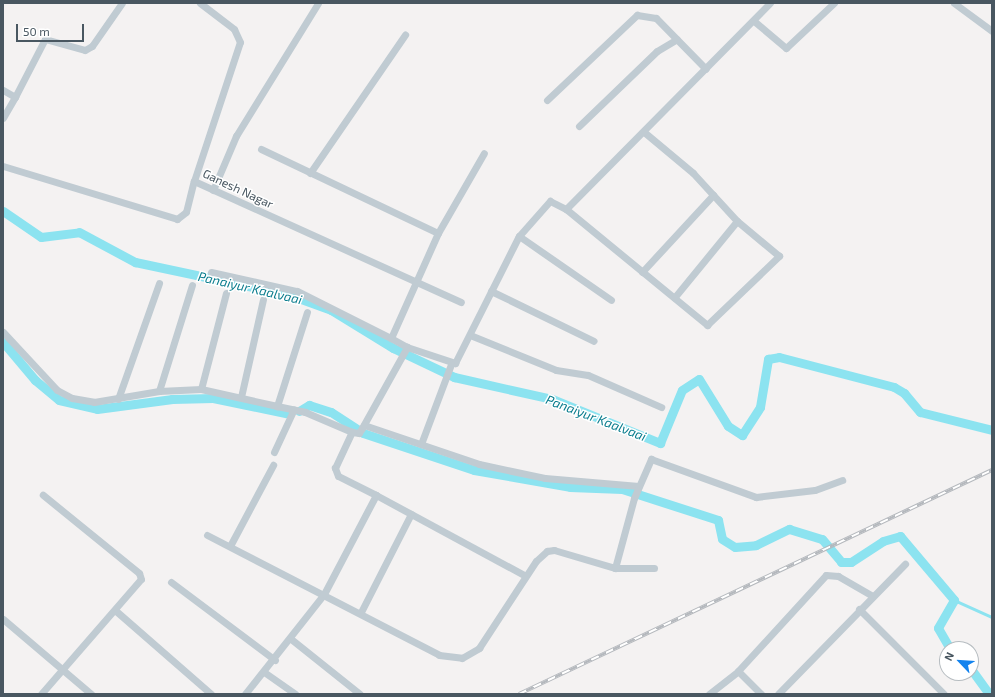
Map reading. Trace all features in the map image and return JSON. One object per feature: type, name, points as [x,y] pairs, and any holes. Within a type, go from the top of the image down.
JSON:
[{"type":"street","points":[[3,118],[45,39],[85,50],[92,46],[122,3]]},
{"type":"street","points":[[194,180],[240,42],[234,29],[200,3]]},
{"type":"street","points":[[213,190],[236,136],[318,3]]},
{"type":"street","points":[[566,209],[754,21],[770,3]]},
{"type":"street","points":[[754,21],[786,48],[834,3]]},
{"type":"street","points":[[954,3],[992,31]]},
{"type":"street","points":[[547,100],[637,15],[656,18],[706,69]]},
{"type":"street","points":[[310,173],[405,35]]},
{"type":"street","points":[[579,126],[657,51],[677,39]]},
{"type":"street","points":[[3,90],[15,97]]},
{"type":"street","points":[[421,444],[450,367],[458,360],[519,236],[546,203],[556,202],[566,209],[707,325],[779,256],[737,221],[713,195],[644,132]]},
{"type":"street","points":[[261,149],[438,233]]},
{"type":"street","points":[[391,338],[438,233],[484,153]]},
{"type":"street","name":"Ganesh Nagar","points":[[3,166],[177,219],[186,212],[194,180],[461,302]]},
{"type":"street","points":[[642,272],[713,195]]},
{"type":"street","points":[[674,298],[737,221]]},
{"type":"street","points":[[519,236],[611,300]]},
{"type":"street","points":[[211,272],[297,291],[391,338],[406,349],[450,367]]},
{"type":"street","points":[[118,399],[158,283]]},
{"type":"street","points":[[159,392],[192,285]]},
{"type":"street","points":[[491,291],[594,341]]},
{"type":"street","points":[[200,390],[226,293]]},
{"type":"street","points":[[241,397],[263,299]]},
{"type":"street","points":[[278,406],[307,312]]},
{"type":"street","points":[[3,332],[63,394],[94,402],[159,392],[200,390],[241,397],[299,410],[359,430],[421,444],[479,464],[545,478],[638,487]]},
{"type":"street","points":[[470,335],[556,370],[588,375],[661,407]]},
{"type":"street","points":[[406,349],[359,430],[336,474],[526,576]]},
{"type":"street","points":[[274,452],[299,410]]},
{"type":"street","points":[[614,568],[634,498],[651,459],[756,497],[815,490],[842,480]]},
{"type":"street","points":[[230,546],[273,465]]},
{"type":"street","points":[[41,694],[140,584],[139,573],[44,495]]},
{"type":"street","points":[[245,694],[275,660],[324,594],[376,495]]},
{"type":"street","points":[[361,612],[411,514]]},
{"type":"street","points":[[207,535],[361,612],[439,655],[462,658],[479,648],[541,554],[554,550],[614,568],[654,568]]},
{"type":"street","points":[[778,694],[858,609],[905,564]]},
{"type":"street","points":[[709,694],[738,672],[826,575],[838,576],[872,596]]},
{"type":"street","points":[[171,582],[275,660]]},
{"type":"street","points":[[858,609],[944,694]]},
{"type":"street","points":[[116,611],[211,694]]},
{"type":"street","points":[[3,618],[64,669],[91,694]]},
{"type":"street","points":[[291,639],[360,694]]},
{"type":"street","points":[[264,672],[295,694]]},
{"type":"street","points":[[738,672],[761,694]]},
{"type":"waterway","name":"Panaiyur Kaalvaai","points":[[3,211],[41,237],[79,232],[135,262],[290,295],[331,310],[393,348],[454,377],[552,399],[660,443],[682,390],[699,379],[728,426],[742,435],[760,407],[768,359],[779,357],[894,387],[904,393],[920,412],[992,430]]},
{"type":"waterway","points":[[3,342],[35,380],[59,400],[97,409],[172,399],[213,398],[285,413]]},
{"type":"waterway","points":[[299,411],[309,405],[331,412],[363,433],[474,470],[570,487],[622,489],[718,520],[722,539],[735,547],[756,545],[789,529],[822,539],[841,562],[851,562],[883,541],[900,536],[954,600],[938,628],[945,641]]},
{"type":"waterway","points":[[954,600],[992,617]]},
{"type":"waterway","points":[[979,680],[989,694]]},
{"type":"railway","points":[[519,694],[992,470]]}]
